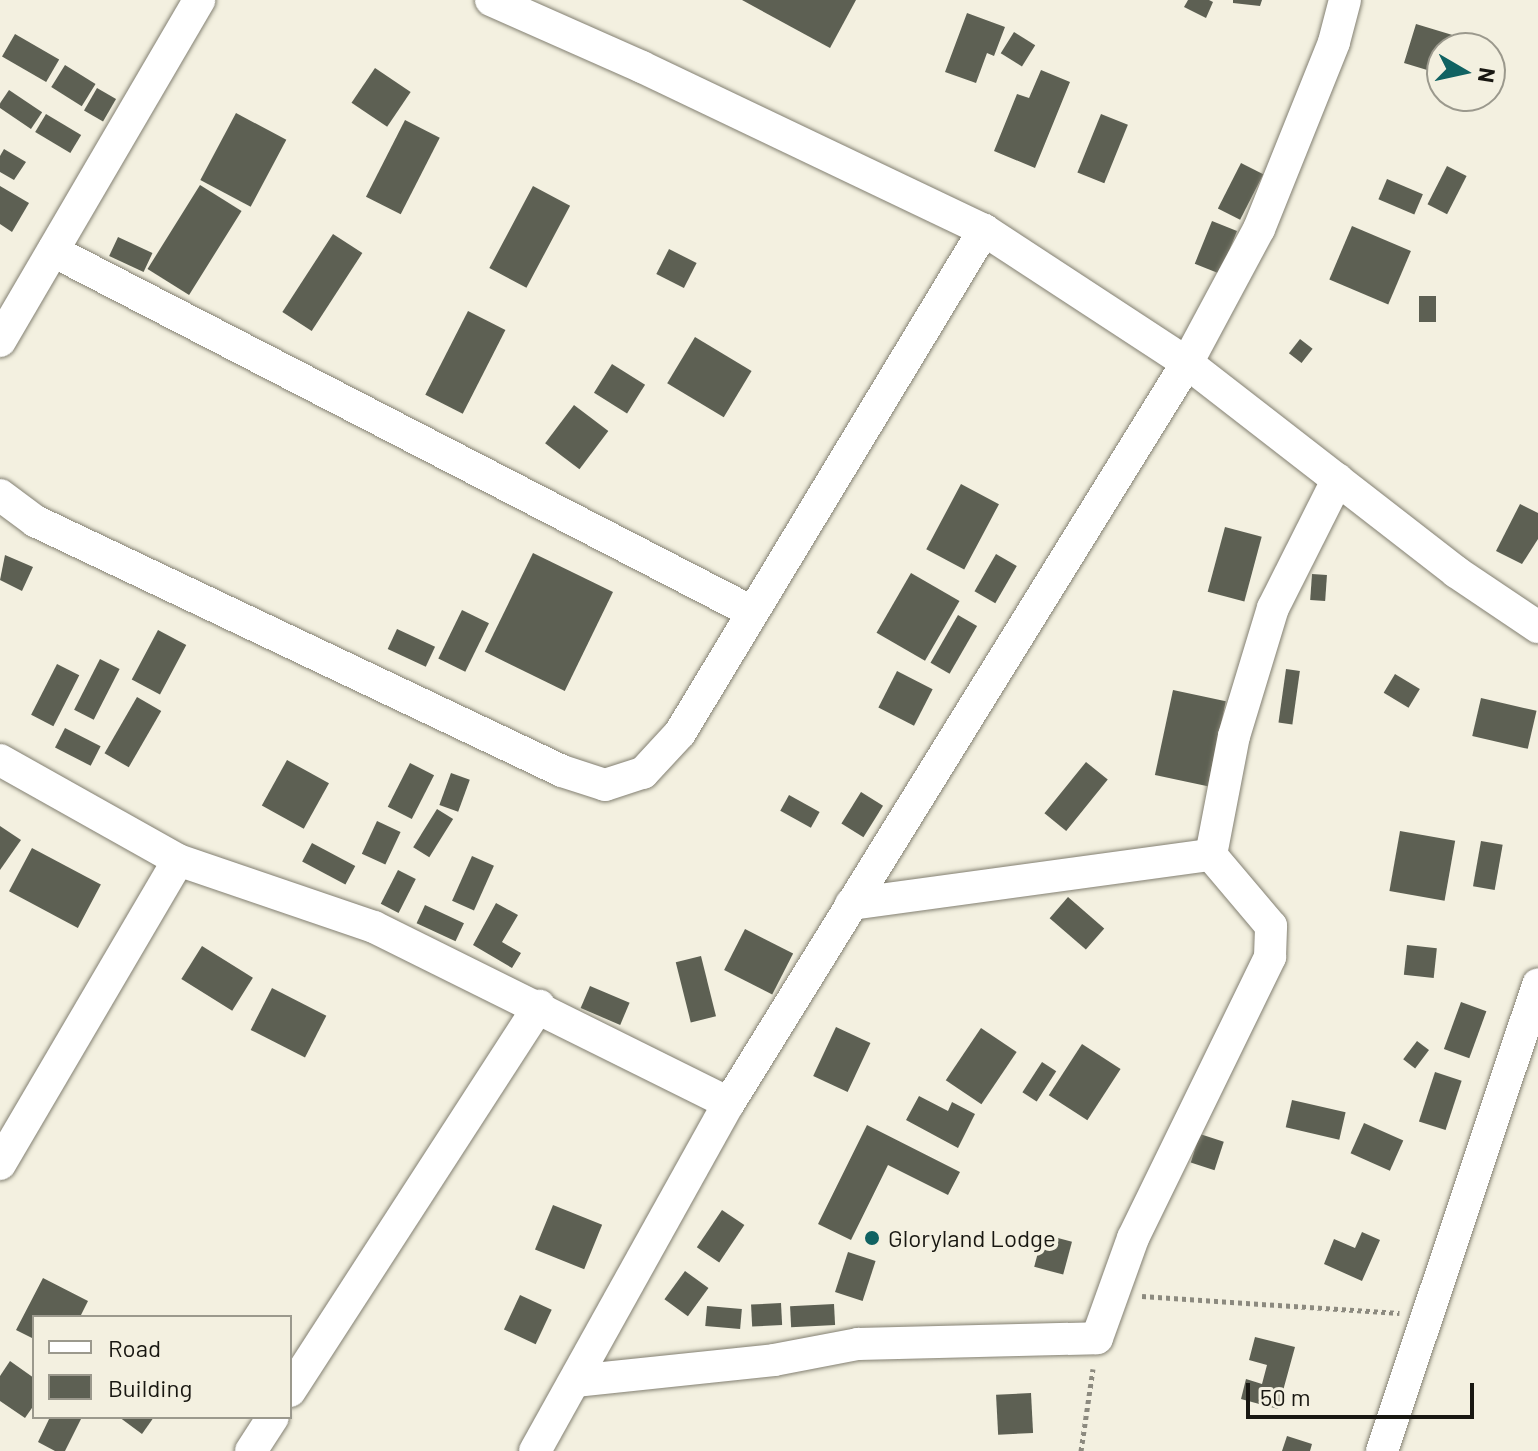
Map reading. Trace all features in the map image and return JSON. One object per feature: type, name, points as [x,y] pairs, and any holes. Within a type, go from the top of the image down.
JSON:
[{"type":"street","points":[[0,341],[199,0]]},
{"type":"street","points":[[491,0],[642,67],[984,230],[1187,363],[1456,572],[1538,627]]},
{"type":"street","points":[[535,1451],[729,1103],[1187,363],[1259,229],[1334,42],[1345,0]]},
{"type":"street","points":[[0,495],[35,521],[562,771],[605,785],[643,773],[680,733],[984,230]]},
{"type":"street","points":[[53,251],[752,612]]},
{"type":"street","points":[[1211,855],[1234,736],[1273,608],[1338,479]]},
{"type":"street","points":[[0,760],[178,860],[374,927],[539,1006],[729,1103]]},
{"type":"street","points":[[851,904],[1211,855]]},
{"type":"street","points":[[575,1381],[774,1360],[858,1344],[1097,1338],[1133,1238],[1270,957],[1271,926],[1211,855]]},
{"type":"street","points":[[0,1164],[178,860]]},
{"type":"street","points":[[1382,1451],[1538,984]]},
{"type":"street","points":[[292,1388],[539,1006]]},
{"type":"street","points":[[251,1451],[272,1419]]},
{"type":"path","points":[[1113,1294],[1428,1315]]},
{"type":"path","points":[[1081,1451],[1097,1338]]},
{"type":"building","points":[[742,0],[856,0],[830,48]]},
{"type":"building","points":[[1188,0],[1213,2],[1206,18],[1184,7]]},
{"type":"building","points":[[1233,0],[1262,0],[1260,6],[1233,3]]},
{"type":"building","points":[[967,13],[1005,27],[994,56],[987,53],[976,83],[945,72]]},
{"type":"building","points":[[1416,24],[1442,32],[1426,32],[1426,70],[1404,63]]},
{"type":"building","points":[[1014,32],[1035,45],[1022,66],[1001,53]]},
{"type":"building","points":[[15,34],[59,59],[46,82],[2,57]]},
{"type":"building","points":[[65,65],[96,84],[82,106],[51,87]]},
{"type":"building","points":[[375,68],[411,92],[387,127],[352,103]]},
{"type":"building","points":[[1041,70],[1070,82],[1035,168],[994,151],[1017,94],[1029,98]]},
{"type":"building","points":[[97,88],[116,99],[103,122],[84,111]]},
{"type":"building","points":[[9,90],[42,112],[31,129],[0,108]]},
{"type":"building","points":[[236,113],[286,140],[251,207],[200,180]]},
{"type":"building","points":[[46,114],[81,135],[70,153],[35,132]]},
{"type":"building","points":[[1101,114],[1128,125],[1104,183],[1077,172]]},
{"type":"building","points":[[405,120],[440,138],[401,214],[366,197]]},
{"type":"building","points":[[4,149],[26,162],[14,180],[0,172],[0,156]]},
{"type":"building","points":[[1241,163],[1263,174],[1240,220],[1218,208]]},
{"type":"building","points":[[1447,166],[1467,176],[1447,214],[1427,204]]},
{"type":"building","points":[[1387,179],[1423,194],[1414,214],[1378,199]]},
{"type":"building","points":[[200,185],[242,211],[189,295],[148,269]]},
{"type":"building","points":[[0,186],[29,203],[12,232],[0,224]]},
{"type":"building","points":[[533,186],[570,206],[526,288],[489,268]]},
{"type":"building","points":[[1212,221],[1237,231],[1220,274],[1195,264]]},
{"type":"building","points":[[1352,226],[1411,251],[1388,304],[1329,279]]},
{"type":"building","points":[[333,234],[362,253],[312,331],[282,312]]},
{"type":"building","points":[[118,237],[152,253],[144,272],[109,256]]},
{"type":"building","points":[[669,249],[697,263],[684,288],[656,274]]},
{"type":"building","points":[[1419,296],[1436,296],[1436,322],[1419,322]]},
{"type":"building","points":[[468,311],[505,330],[463,414],[425,395]]},
{"type":"building","points":[[695,337],[752,371],[724,417],[667,383]]},
{"type":"building","points":[[1300,339],[1313,349],[1302,363],[1289,353]]},
{"type":"building","points":[[612,364],[645,385],[627,414],[594,393]]},
{"type":"building","points":[[574,405],[608,431],[579,469],[545,443]]},
{"type":"building","points":[[961,484],[999,504],[964,570],[926,549]]},
{"type":"building","points":[[1520,504],[1538,513],[1538,539],[1522,564],[1496,551]]},
{"type":"building","points":[[1225,527],[1262,537],[1244,602],[1208,592]]},
{"type":"building","points":[[533,553],[613,592],[565,691],[485,652]]},
{"type":"building","points":[[996,554],[1017,566],[995,603],[974,591]]},
{"type":"building","points":[[5,555],[33,567],[22,591],[0,580]]},
{"type":"building","points":[[911,573],[959,601],[925,661],[876,633]]},
{"type":"building","points":[[1312,574],[1327,575],[1325,601],[1310,600]]},
{"type":"building","points":[[462,610],[489,623],[465,672],[438,659]]},
{"type":"building","points":[[958,615],[977,626],[950,674],[930,663]]},
{"type":"building","points":[[397,629],[435,647],[426,667],[388,649]]},
{"type":"building","points":[[158,630],[186,645],[160,694],[132,679]]},
{"type":"building","points":[[100,659],[120,669],[94,720],[74,710]]},
{"type":"building","points":[[57,664],[79,675],[53,726],[31,715]]},
{"type":"building","points":[[1286,669],[1300,671],[1292,724],[1278,722]]},
{"type":"building","points":[[897,671],[933,689],[914,726],[878,708]]},
{"type":"building","points":[[1395,674],[1420,689],[1409,708],[1384,693]]},
{"type":"building","points":[[1173,690],[1226,701],[1208,786],[1155,775]]},
{"type":"building","points":[[137,697],[161,711],[129,767],[104,753]]},
{"type":"building","points":[[1481,698],[1537,711],[1528,749],[1472,736]]},
{"type":"building","points":[[65,728],[101,746],[91,766],[55,748]]},
{"type":"building","points":[[287,760],[329,783],[304,829],[262,805]]},
{"type":"building","points":[[1086,762],[1108,780],[1066,831],[1044,813]]},
{"type":"building","points":[[410,763],[434,775],[412,819],[388,807]]},
{"type":"building","points":[[451,773],[470,780],[458,812],[439,805]]},
{"type":"building","points":[[861,792],[883,806],[863,837],[841,823]]},
{"type":"building","points":[[789,795],[820,812],[811,828],[780,811]]},
{"type":"building","points":[[437,809],[453,819],[429,857],[413,847]]},
{"type":"building","points":[[377,821],[401,832],[385,865],[362,854]]},
{"type":"building","points":[[0,826],[21,840],[0,870]]},
{"type":"building","points":[[1400,831],[1455,841],[1445,901],[1389,891]]},
{"type":"building","points":[[1481,841],[1503,845],[1495,890],[1473,886]]},
{"type":"building","points":[[312,843],[355,866],[345,885],[302,862]]},
{"type":"building","points":[[32,848],[101,885],[78,928],[9,891]]},
{"type":"building","points":[[472,856],[494,866],[474,911],[452,901]]},
{"type":"building","points":[[398,870],[416,879],[399,913],[381,904]]},
{"type":"building","points":[[1068,897],[1104,928],[1086,950],[1050,918]]},
{"type":"building","points":[[496,903],[518,915],[502,942],[521,953],[512,968],[473,945]]},
{"type":"building","points":[[425,905],[464,923],[456,941],[417,923]]},
{"type":"building","points":[[745,929],[793,954],[772,995],[724,970]]},
{"type":"building","points":[[1407,945],[1437,948],[1434,978],[1404,975]]},
{"type":"building","points":[[202,946],[253,978],[232,1011],[181,979]]},
{"type":"building","points":[[701,956],[716,1016],[691,1022],[676,962]]},
{"type":"building","points":[[590,986],[630,1003],[620,1025],[581,1008]]},
{"type":"building","points":[[272,988],[326,1016],[305,1058],[251,1030]]},
{"type":"building","points":[[1461,1002],[1486,1011],[1469,1058],[1444,1049]]},
{"type":"building","points":[[836,1027],[870,1043],[848,1092],[813,1076]]},
{"type":"building","points":[[981,1028],[1017,1052],[981,1104],[946,1080]]},
{"type":"building","points":[[1417,1041],[1429,1050],[1415,1068],[1403,1059]]},
{"type":"building","points":[[1082,1044],[1121,1069],[1087,1120],[1049,1095]]},
{"type":"building","points":[[1042,1062],[1056,1071],[1037,1101],[1022,1092]]},
{"type":"building","points":[[1435,1072],[1462,1081],[1446,1130],[1419,1121]]},
{"type":"building","points":[[919,1096],[948,1111],[952,1102],[975,1114],[958,1148],[906,1120]]},
{"type":"building","points":[[1292,1100],[1346,1112],[1339,1140],[1286,1127]]},
{"type":"building","points":[[1364,1123],[1403,1140],[1390,1171],[1351,1153]]},
{"type":"building","points":[[867,1125],[960,1172],[948,1195],[888,1165],[851,1240],[818,1224]]},
{"type":"building","points":[[1200,1134],[1224,1142],[1215,1170],[1191,1163]]},
{"type":"building","points":[[553,1205],[602,1225],[584,1269],[535,1250]]},
{"type":"building","points":[[722,1210],[744,1225],[719,1262],[697,1247]]},
{"type":"building","points":[[1362,1232],[1380,1240],[1362,1281],[1324,1264],[1334,1239],[1355,1248]]},
{"type":"building","points":[[1043,1234],[1072,1242],[1063,1275],[1034,1267]]},
{"type":"building","points":[[848,1252],[876,1261],[863,1301],[835,1292]]},
{"type":"building","points":[[685,1271],[708,1288],[688,1316],[664,1299]]},
{"type":"building","points":[[43,1278],[88,1301],[81,1315],[32,1315],[32,1338],[16,1330]]},
{"type":"building","points":[[520,1295],[552,1310],[536,1344],[504,1329]]},
{"type":"building","points":[[781,1303],[782,1325],[752,1327],[751,1305]]},
{"type":"building","points":[[834,1304],[835,1325],[791,1327],[790,1306]]},
{"type":"building","points":[[707,1306],[742,1309],[740,1329],[705,1326]]},
{"type":"building","points":[[1255,1337],[1295,1347],[1278,1409],[1241,1399],[1246,1379],[1262,1384],[1267,1365],[1249,1360]]},
{"type":"building","points":[[10,1361],[32,1377],[32,1408],[25,1418],[0,1401],[0,1376]]},
{"type":"building","points":[[1031,1393],[1033,1433],[998,1435],[996,1395]]},
{"type":"building","points":[[49,1419],[81,1419],[65,1451],[55,1451],[38,1442]]},
{"type":"building","points":[[122,1419],[153,1419],[142,1434]]},
{"type":"building","points":[[1287,1436],[1312,1444],[1310,1451],[1282,1451]]},
{"type":"place","name":"Gloryland Lodge","points":[[872,1238]]}]
